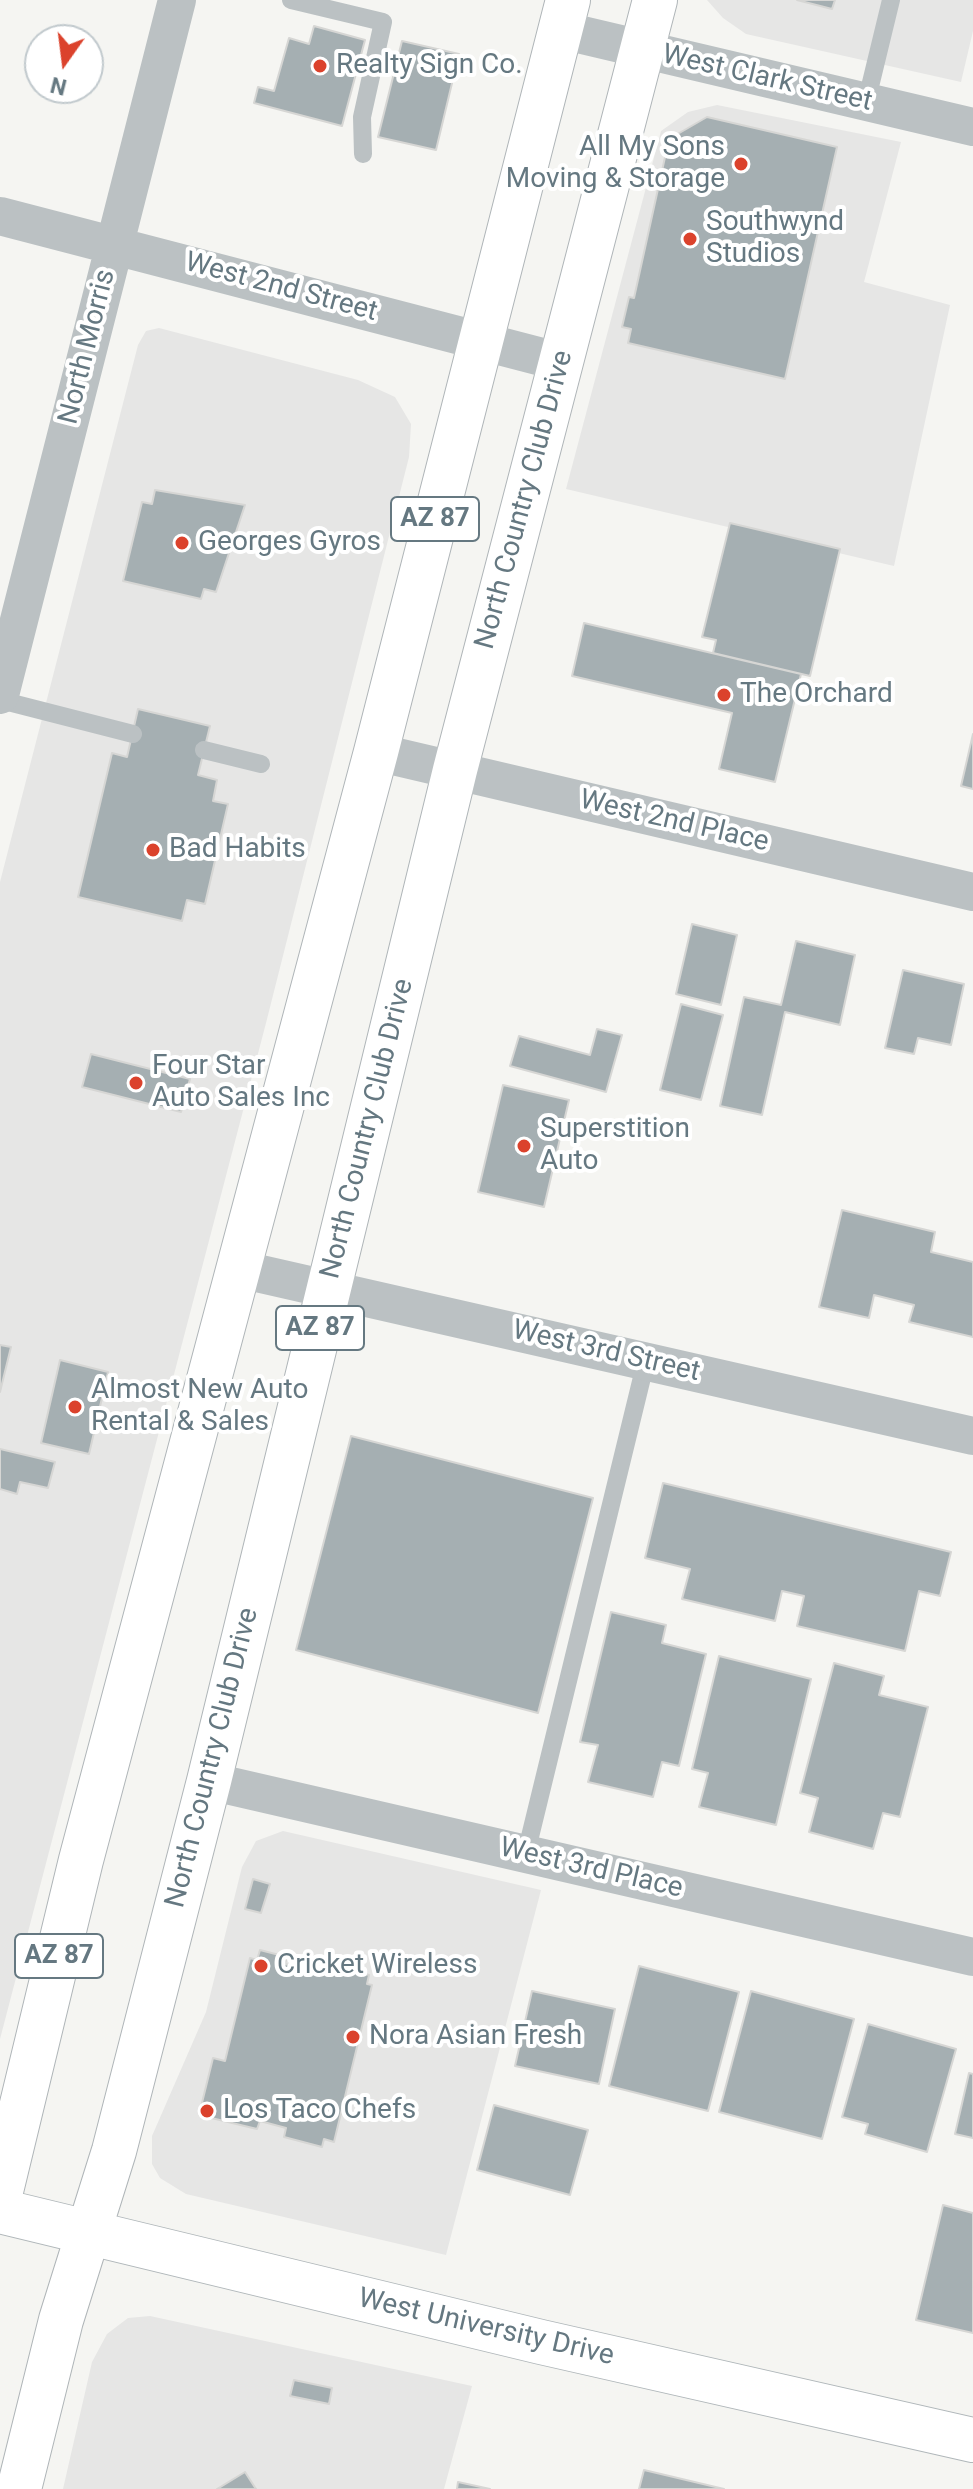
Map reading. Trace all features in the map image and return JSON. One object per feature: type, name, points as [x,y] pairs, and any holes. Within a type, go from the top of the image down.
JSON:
[{"type":"main road","name":"North Country Club Drive","points":[[19,2489],[86,2232],[114,2151],[209,1781],[455,770],[655,0]]},
{"type":"main road","name":"AZ 87","points":[[0,2195],[85,1845],[376,752],[564,15]]},
{"type":"main road","name":"West University Drive","points":[[0,2211],[541,2342],[973,2440]]},
{"type":"street","name":"North Morris","points":[[0,698],[177,0]]},
{"type":"street","name":"West Clark Street","points":[[564,15],[643,50],[973,127]]},
{"type":"street","name":"West 2nd Street","points":[[0,216],[561,362]]},
{"type":"street","name":"West 2nd Place","points":[[376,752],[973,892]]},
{"type":"street","name":"West 3rd Street","points":[[239,1269],[973,1436]]},
{"type":"street","name":"West 3rd Place","points":[[209,1781],[973,1957]]},
{"type":"lane","points":[[291,0],[383,22],[362,117],[363,154]]},
{"type":"lane","points":[[866,103],[891,0]]},
{"type":"lane","points":[[0,698],[133,734]]},
{"type":"lane","points":[[204,750],[261,764]]},
{"type":"lane","points":[[526,1853],[646,1361]]},
{"type":"shaded area","points":[[707,0],[973,0],[973,31],[961,82],[746,34],[723,18]]},
{"type":"shaded area","points":[[717,105],[901,142],[864,282],[950,305],[894,566],[566,489],[661,131],[688,112]]},
{"type":"shaded area","points":[[159,328],[358,380],[395,397],[411,424],[409,457],[266,1023],[0,2039],[0,882],[138,345],[146,331]]},
{"type":"shaded area","points":[[283,1831],[541,1890],[446,2255],[186,2194],[160,2178],[152,2164],[152,2136],[206,2012],[242,1867],[256,1841]]},
{"type":"shaded area","points":[[150,2316],[472,2386],[444,2489],[63,2489],[92,2362],[107,2334],[128,2318]]},
{"type":"building","points":[[797,0],[835,0],[832,9]]},
{"type":"building","name":"Realty Sign Co.","points":[[314,26],[365,40],[342,126],[254,103],[258,87],[274,91],[289,38],[309,44]]},
{"type":"building","points":[[402,41],[459,54],[436,150],[378,137]]},
{"type":"building","points":[[707,117],[837,147],[785,379],[628,343],[631,329],[622,327],[629,297],[634,298],[669,139]]},
{"type":"building","name":"Georges Gyros","points":[[155,490],[245,505],[216,592],[204,589],[201,599],[123,581],[142,502],[152,504]]},
{"type":"building","points":[[730,523],[840,549],[810,676],[713,653],[716,640],[702,637]]},
{"type":"building","name":"The Orchard","points":[[584,623],[801,674],[775,782],[719,769],[732,713],[572,676]]},
{"type":"building","name":"Bad Habits","points":[[138,709],[210,726],[198,775],[217,780],[213,801],[228,804],[205,904],[187,900],[182,921],[78,897],[112,753],[127,757]]},
{"type":"building","points":[[973,734],[973,789],[961,786]]},
{"type":"building","points":[[692,924],[737,935],[721,1005],[676,994]]},
{"type":"building","points":[[796,941],[855,955],[840,1025],[785,1012],[762,1115],[720,1106],[744,997],[781,1005]]},
{"type":"building","points":[[903,970],[964,984],[951,1045],[918,1038],[914,1054],[885,1048]]},
{"type":"building","points":[[681,1004],[723,1015],[701,1100],[660,1090]]},
{"type":"building","points":[[597,1029],[622,1035],[606,1092],[510,1066],[519,1036],[590,1055]]},
{"type":"building","name":"Four Star Auto Sales Inc","points":[[91,1054],[190,1079],[181,1112],[82,1087]]},
{"type":"building","name":"Superstition Auto","points":[[503,1085],[569,1100],[544,1207],[478,1192]]},
{"type":"building","points":[[842,1210],[935,1232],[931,1252],[973,1262],[973,1337],[909,1322],[914,1305],[874,1295],[869,1318],[819,1307]]},
{"type":"building","points":[[0,1345],[11,1347],[0,1392]]},
{"type":"building","name":"Almost New Auto Rental & Sales","points":[[60,1360],[108,1372],[89,1454],[41,1443]]},
{"type":"building","points":[[351,1436],[593,1498],[538,1713],[296,1650]]},
{"type":"building","points":[[0,1449],[55,1462],[48,1488],[20,1482],[17,1494],[0,1489]]},
{"type":"building","points":[[663,1483],[951,1552],[940,1596],[919,1591],[905,1651],[797,1626],[804,1596],[782,1591],[775,1621],[682,1599],[690,1569],[645,1558]]},
{"type":"building","points":[[611,1612],[666,1625],[662,1643],[706,1654],[679,1766],[662,1762],[653,1797],[588,1782],[598,1745],[580,1742]]},
{"type":"building","points":[[719,1656],[811,1679],[776,1825],[699,1807],[708,1773],[692,1769]]},
{"type":"building","points":[[834,1663],[884,1676],[879,1695],[928,1707],[900,1817],[883,1813],[873,1849],[809,1832],[818,1798],[800,1793]]},
{"type":"building","points":[[253,1879],[270,1884],[261,1913],[245,1909]]},
{"type":"building","points":[[260,1950],[287,1957],[285,1964],[298,1967],[300,1960],[316,1964],[315,1971],[327,1974],[330,1965],[369,1975],[367,1984],[372,1985],[334,2142],[324,2139],[322,2147],[284,2137],[286,2128],[260,2121],[257,2129],[199,2115],[213,2058],[225,2061],[250,1958],[257,1960]]},
{"type":"building","points":[[639,1966],[739,1992],[708,2111],[609,2086]]},
{"type":"building","points":[[532,1991],[615,2009],[599,2084],[515,2066]]},
{"type":"building","points":[[751,1991],[854,2019],[822,2139],[719,2112]]},
{"type":"building","points":[[868,2024],[956,2049],[927,2152],[865,2134],[868,2124],[842,2117]]},
{"type":"building","points":[[969,2073],[973,2074],[973,2138],[955,2134]]},
{"type":"building","points":[[494,2105],[588,2130],[570,2195],[477,2170]]},
{"type":"building","points":[[943,2205],[973,2213],[973,2333],[916,2320]]},
{"type":"building","points":[[294,2380],[332,2388],[329,2404],[290,2396]]},
{"type":"building","points":[[644,2470],[724,2489],[639,2489]]},
{"type":"building","points":[[245,2472],[256,2489],[217,2489]]},
{"type":"building","points":[[458,2482],[490,2489],[457,2489]]},
{"type":"place","name":"Realty Sign Co.","points":[[320,66]]},
{"type":"place","name":"All My Sons Moving & Storage","points":[[741,164]]},
{"type":"place","name":"Southwynd Studios","points":[[690,239]]},
{"type":"place","name":"Georges Gyros","points":[[182,543]]},
{"type":"place","name":"The Orchard","points":[[724,695]]},
{"type":"place","name":"Bad Habits","points":[[153,850]]},
{"type":"place","name":"Four Star Auto Sales Inc","points":[[136,1083]]},
{"type":"place","name":"Superstition Auto","points":[[524,1146]]},
{"type":"place","name":"Almost New Auto Rental & Sales","points":[[75,1407]]},
{"type":"place","name":"Cricket Wireless","points":[[261,1966]]},
{"type":"place","name":"Nora Asian Fresh","points":[[353,2037]]},
{"type":"place","name":"Los Taco Chefs","points":[[207,2111]]}]
